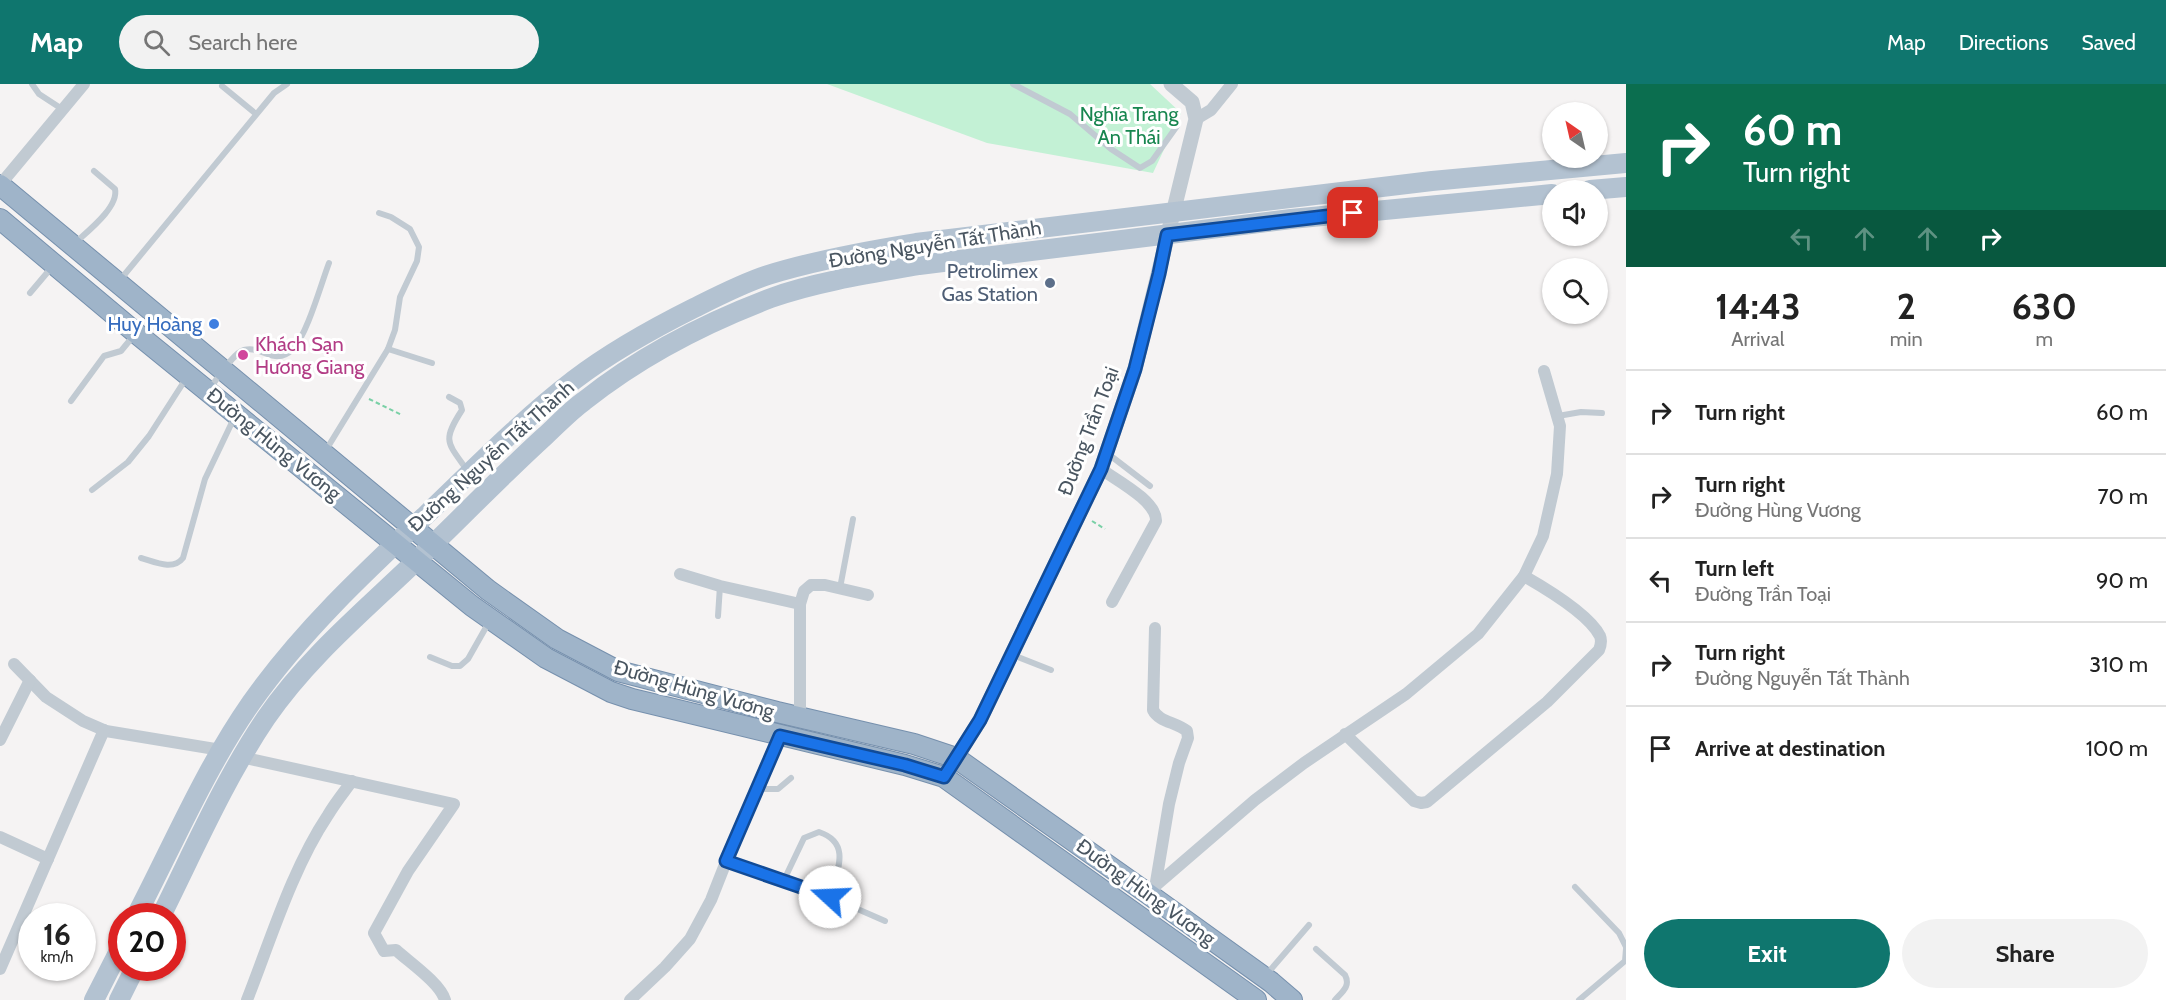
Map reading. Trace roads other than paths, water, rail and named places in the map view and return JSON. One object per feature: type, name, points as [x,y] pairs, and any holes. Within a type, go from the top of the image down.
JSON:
[{"type":"highway","name":"Đường Hùng Vương","points":[[0,185],[488,590],[557,639],[618,671],[800,718],[914,744],[956,758],[1151,890],[1292,1000]]},
{"type":"highway","name":"Đường Hùng Vương","points":[[0,219],[136,333],[417,561],[491,619],[546,658],[611,692],[780,736],[905,765],[944,777],[1256,1000]]},
{"type":"main road","name":"Đường Nguyễn Tất Thành","points":[[143,903],[226,742],[286,656],[308,630],[470,473],[573,381],[620,347],[716,297],[766,276],[871,250],[1432,181],[1626,163]]},
{"type":"main road","points":[[1608,188],[1626,187]]},
{"type":"main road","name":"Đường Nguyễn Tất Thành","points":[[168,903],[245,751],[299,674],[326,645],[417,561],[488,489],[583,401],[629,368],[678,340],[773,297],[919,265],[1291,219],[1542,195]]},
{"type":"main road","points":[[1040,228],[1042,250]]},
{"type":"main road","points":[[158,873],[178,882]]},
{"type":"main road","points":[[94,1000],[108,972]]},
{"type":"main road","points":[[119,1000],[128,981]]},
{"type":"street","points":[[0,185],[84,84]]},
{"type":"street","points":[[1171,84],[1192,102],[1196,119],[1211,110],[1232,84]]},
{"type":"street","name":"Đường Trần Toại","points":[[944,777],[980,720],[1101,469],[1135,369],[1196,119]]},
{"type":"street","points":[[1151,890],[1255,800],[1406,694],[1478,634],[1524,576],[1543,536],[1557,474],[1560,426],[1544,371]]},
{"type":"street","points":[[1101,469],[1146,500],[1156,517],[1156,521],[1112,602]]},
{"type":"street","points":[[680,574],[720,586],[800,604]]},
{"type":"street","points":[[1346,734],[1414,801],[1421,803],[1427,802],[1546,702],[1599,650],[1602,642],[1585,619],[1558,596],[1524,576]]},
{"type":"street","points":[[800,718],[800,604],[804,591],[811,585],[825,585],[868,595]]},
{"type":"street","points":[[1151,890],[1168,804],[1188,738],[1187,730],[1159,717],[1153,710],[1155,628]]},
{"type":"street","points":[[14,664],[46,697],[84,721],[104,730],[170,743],[226,742]]},
{"type":"street","points":[[0,740],[30,680]]},
{"type":"street","points":[[0,969],[104,730]]},
{"type":"street","points":[[630,1000],[665,968],[690,939],[711,900],[780,736]]},
{"type":"street","points":[[245,751],[352,781],[454,804],[408,871],[374,933],[384,951],[396,950],[435,985],[445,1000]]},
{"type":"street","points":[[247,1000],[309,850],[327,816],[352,781]]},
{"type":"street","points":[[0,837],[48,859]]},
{"type":"lane","points":[[32,84],[39,94],[63,110]]},
{"type":"lane","points":[[118,283],[256,114],[274,93],[287,84]]},
{"type":"lane","points":[[1013,84],[1070,114],[1111,149],[1140,168],[1152,161],[1178,126]]},
{"type":"lane","points":[[222,86],[256,114]]},
{"type":"lane","points":[[73,246],[115,202],[115,189],[94,171]]},
{"type":"lane","points":[[324,453],[388,349],[395,330],[400,297],[417,261],[419,247],[410,229],[391,217],[379,213]]},
{"type":"lane","points":[[208,391],[235,356],[243,350],[254,350],[273,357],[292,350],[301,338],[329,263]]},
{"type":"lane","points":[[30,293],[54,264]]},
{"type":"lane","points":[[71,401],[104,356],[121,351],[136,333]]},
{"type":"lane","points":[[388,349],[432,363]]},
{"type":"lane","points":[[92,490],[128,462],[149,436],[188,375]]},
{"type":"lane","points":[[449,398],[460,403],[462,410],[449,433],[448,442],[470,473]]},
{"type":"lane","points":[[1558,416],[1581,412],[1602,413]]},
{"type":"lane","points":[[141,558],[169,566],[179,563],[183,558],[205,479],[237,413]]},
{"type":"lane","points":[[1107,453],[1150,486]]},
{"type":"lane","points":[[840,588],[853,519]]},
{"type":"lane","points":[[718,616],[720,586]]},
{"type":"lane","points":[[430,657],[452,666],[460,666],[468,659],[491,619]]},
{"type":"lane","points":[[1012,655],[1051,670]]},
{"type":"lane","points":[[758,789],[778,789],[791,778]]},
{"type":"lane","points":[[784,880],[804,838],[819,832],[830,836],[838,845],[840,858],[830,897]]},
{"type":"lane","points":[[726,861],[830,897],[885,921]]},
{"type":"lane","points":[[1575,887],[1619,933],[1626,948],[1625,961],[1579,1000]]},
{"type":"lane","points":[[1264,977],[1309,925]]},
{"type":"lane","points":[[1316,949],[1348,980],[1347,988],[1335,1000]]},
{"type":"place","name":"Petrolimex Gas Station","points":[[1050,283]]},
{"type":"place","name":"Huy Hoàng","points":[[214,324]]},
{"type":"place","name":"Khách Sạn Hương Giang","points":[[243,355]]},
{"type":"park label","name":"Nghĩa Trang An Thái","points":[[1129,126]]}]
